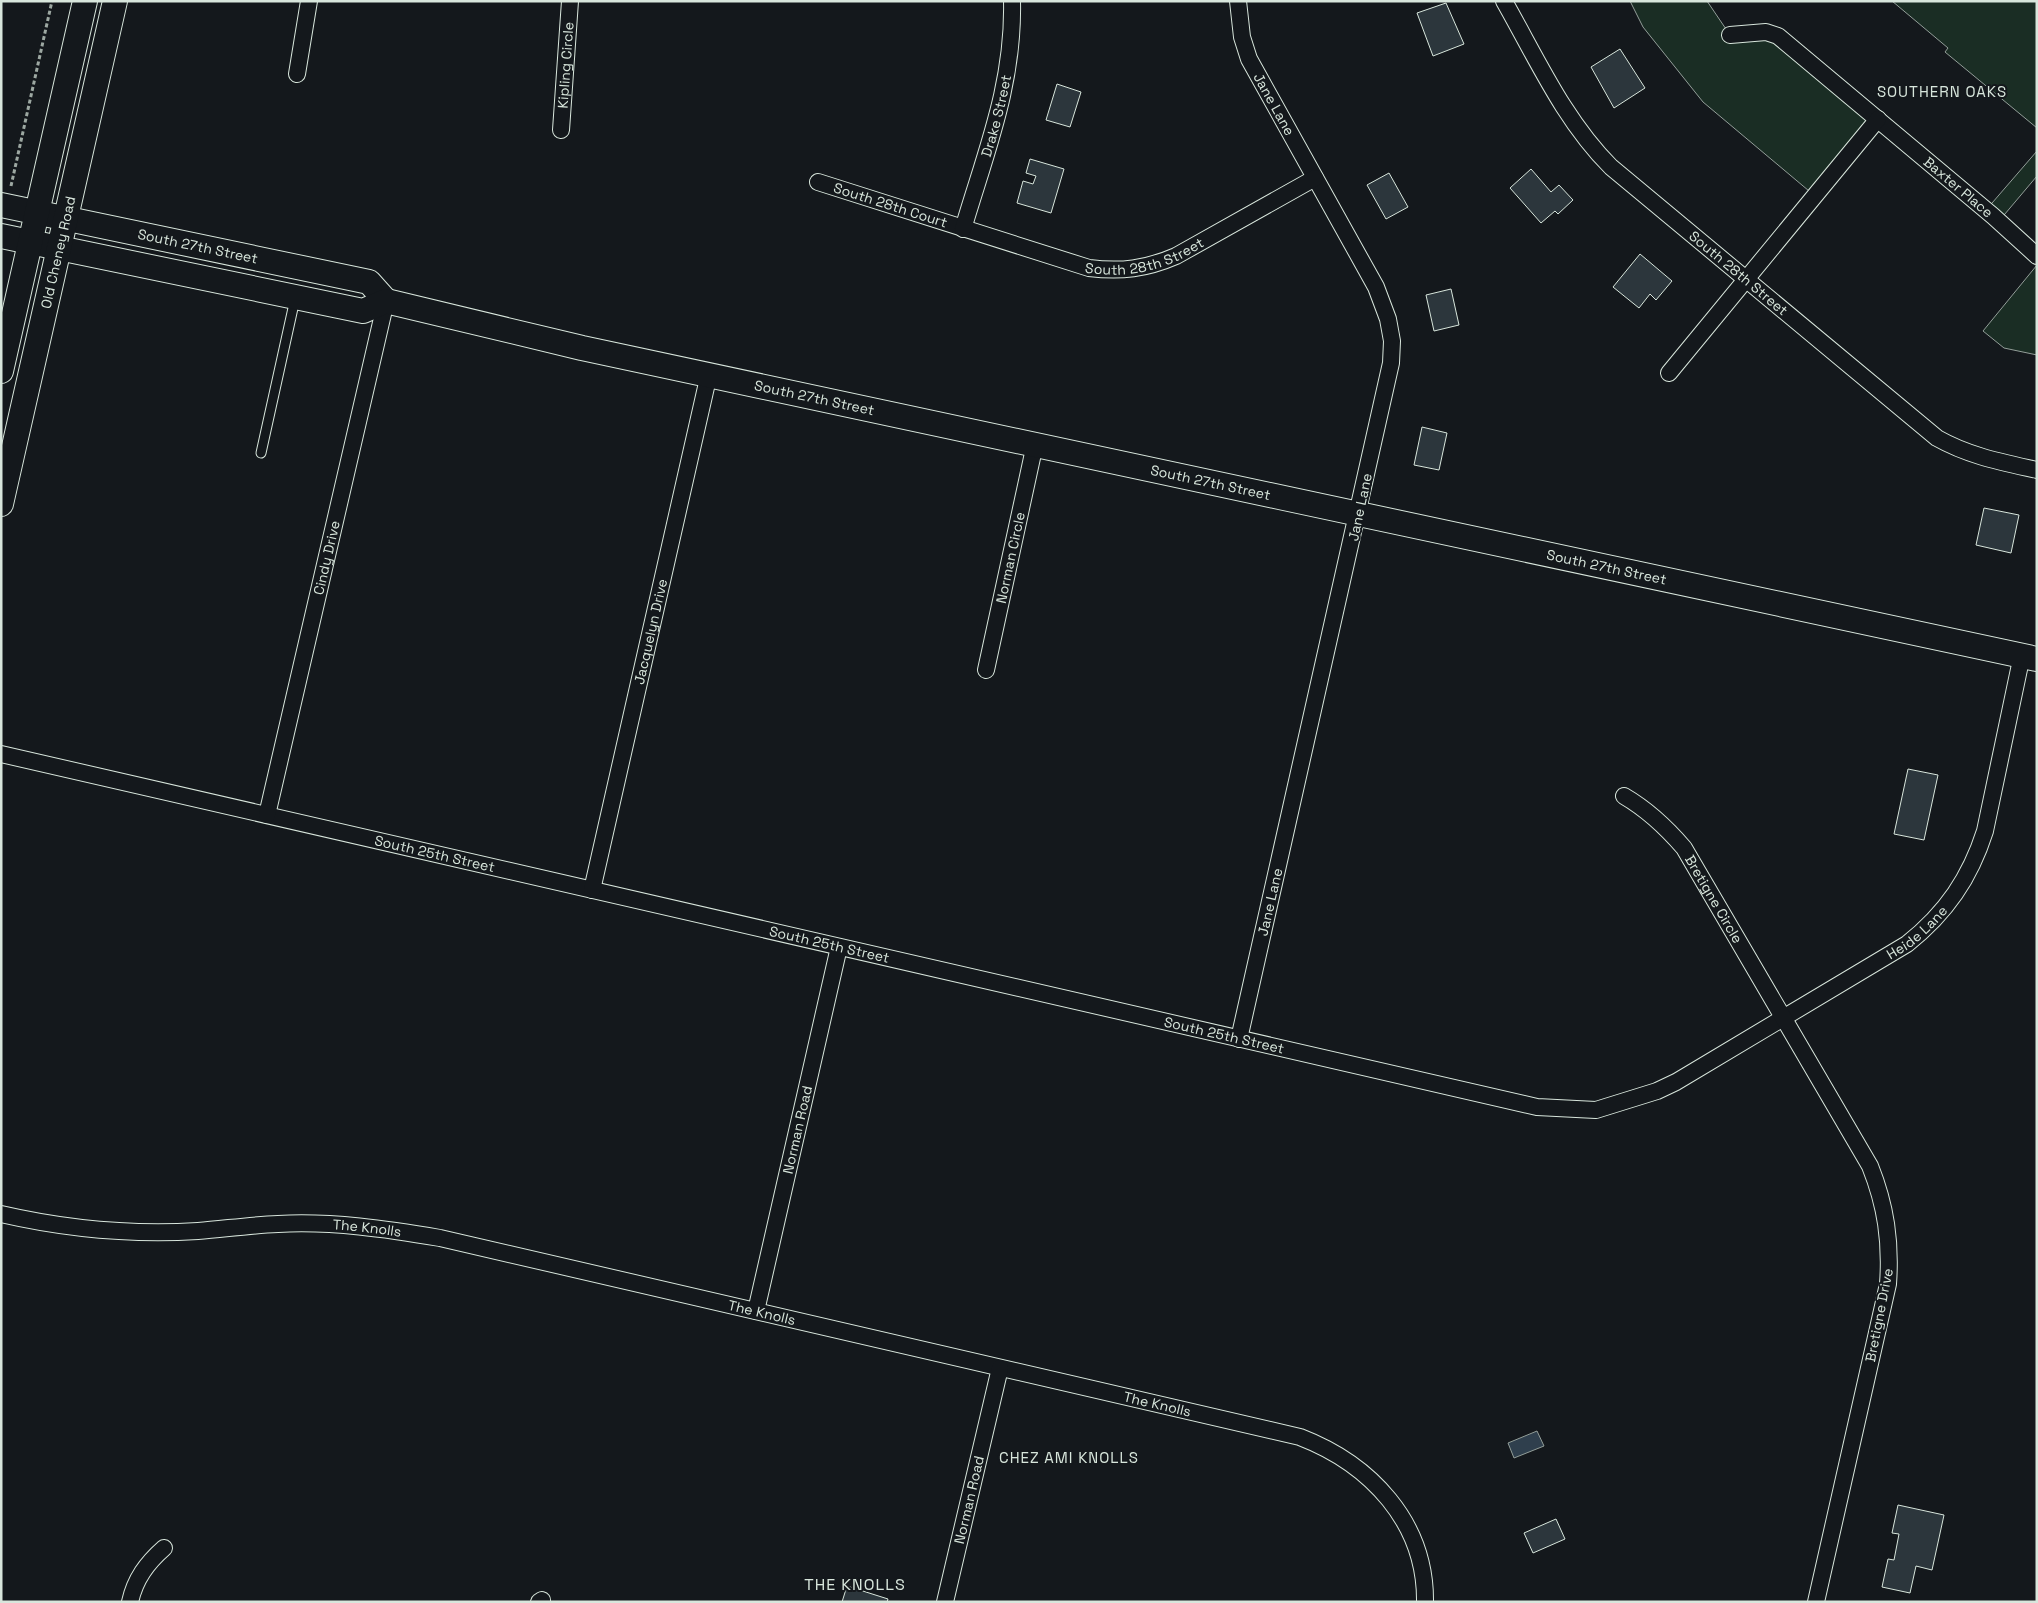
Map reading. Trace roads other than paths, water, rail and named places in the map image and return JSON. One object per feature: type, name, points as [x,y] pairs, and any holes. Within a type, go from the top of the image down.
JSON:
[{"type":"main road","points":[[1,371],[32,242],[85,1]]},
{"type":"main road","name":"Old Cheney Road","points":[[1,504],[115,1]]},
{"type":"main road","name":"South 27th Street","points":[[6,196],[37,213],[369,282],[386,301],[507,331],[2029,657]]},
{"type":"main road","points":[[1,236],[363,311],[386,301]]},
{"type":"street","points":[[297,74],[309,1]]},
{"type":"street","name":"Kipling Circle","points":[[561,130],[570,1]]},
{"type":"street","name":"Drake Street","points":[[963,229],[1004,94],[1011,54],[1012,1]]},
{"type":"street","name":"Jane Lane","points":[[1238,1],[1242,37],[1249,59],[1380,295],[1388,319],[1392,341],[1391,363],[1358,514],[1239,1039]]},
{"type":"street","name":"South 28th Street","points":[[1504,1],[1571,121],[1588,144],[1612,167],[1745,280],[1937,438],[1960,451],[1978,457],[2037,470]]},
{"type":"street","name":"Baxter Place","points":[[1730,35],[1766,32],[1778,36],[1993,216],[2037,256]]},
{"type":"street","points":[[1669,373],[1878,120]]},
{"type":"street","name":"South 28th Street","points":[[963,229],[1089,268],[1111,271],[1134,270],[1155,265],[1176,256],[1315,178]]},
{"type":"street","name":"South 28th Court","points":[[818,182],[963,229]]},
{"type":"street","name":"Cindy Drive","points":[[267,815],[386,301]]},
{"type":"street","name":"Jacquelyn Drive","points":[[592,890],[710,374]]},
{"type":"street","name":"Norman Circle","points":[[986,670],[1035,444]]},
{"type":"street","name":"Heide Lane","points":[[1657,1091],[1784,1019],[1907,944],[1942,912],[1964,882],[1976,857],[1985,831],[2029,657]]},
{"type":"street","name":"South 25th Street","points":[[1,754],[1537,1107],[1596,1110],[1657,1091]]},
{"type":"street","name":"Bretigne Circle","points":[[1624,796],[1642,806],[1667,828],[1684,848],[1784,1019]]},
{"type":"street","name":"Norman Road","points":[[756,1311],[839,947]]},
{"type":"street","name":"Bretigne Drive","points":[[1784,1019],[1870,1166],[1881,1194],[1887,1222],[1890,1256],[1888,1284],[1816,1602]]},
{"type":"street","name":"The Knolls","points":[[1,1214],[87,1229],[145,1232],[197,1231],[278,1224],[337,1224],[389,1229],[440,1238],[1300,1437],[1326,1447],[1351,1462],[1374,1481],[1393,1504],[1405,1523],[1416,1550],[1425,1602]]},
{"type":"street","name":"Norman Road","points":[[945,1602],[1000,1368]]},
{"type":"street","points":[[130,1602],[141,1572],[149,1560],[164,1548]]},
{"type":"lane","points":[[261,453],[295,298]]},
{"type":"water","points":[[1537,1431],[1544,1446],[1514,1458],[1508,1443]]},
{"type":"district","name":"SOUTHERN OAKS","points":[[1942,92]]},
{"type":"district","name":"CHEZ AMI KNOLLS","points":[[1069,1458]]},
{"type":"district","name":"THE KNOLLS","points":[[855,1584]]}]
